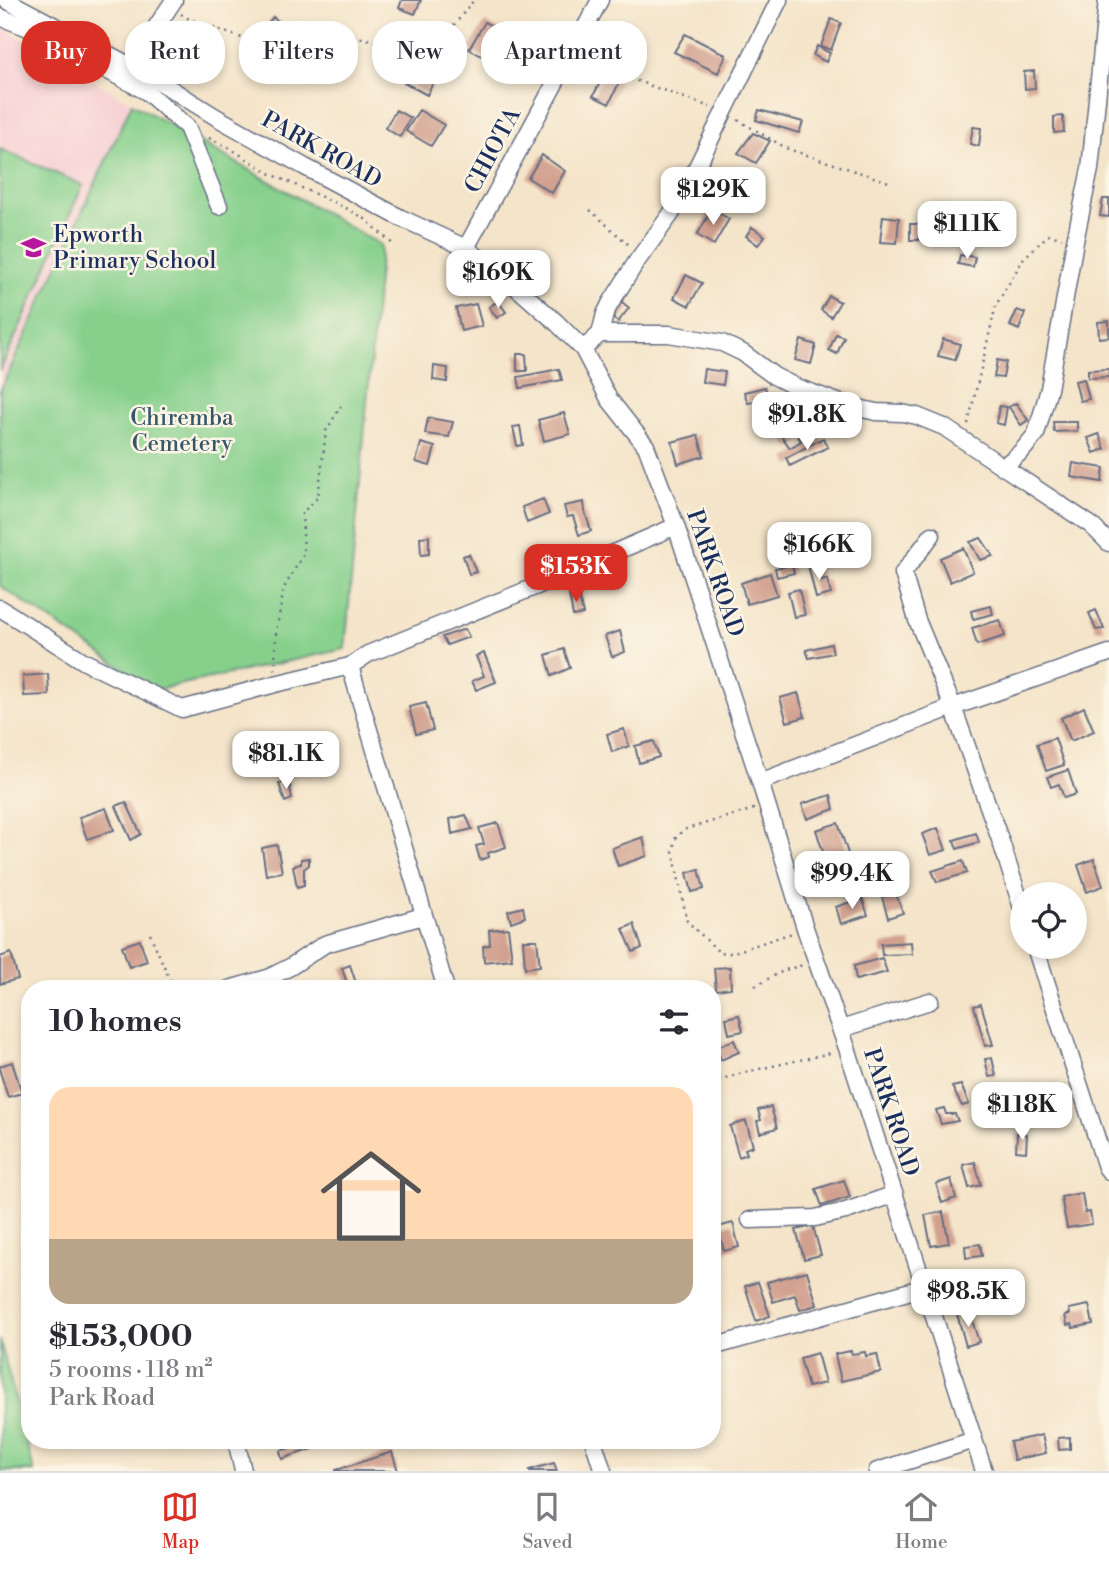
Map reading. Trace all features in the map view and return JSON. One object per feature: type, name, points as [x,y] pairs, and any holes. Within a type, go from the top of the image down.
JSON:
[{"type":"street","name":"PARK ROAD","points":[[6,0],[125,62]]},
{"type":"street","name":"CHIOTA","points":[[466,248],[600,0]]},
{"type":"street","points":[[583,349],[600,334],[610,304],[687,187],[779,0]]},
{"type":"street","points":[[1003,467],[1036,434],[1049,389],[1090,169],[1107,0]]},
{"type":"street","points":[[160,21],[172,3]]},
{"type":"street","points":[[0,17],[151,86],[187,127],[219,206]]},
{"type":"street","name":"PARK ROAD","points":[[151,86],[216,117],[399,217],[466,248],[508,280],[583,349],[609,399],[646,446],[676,526],[984,1471]]},
{"type":"street","points":[[600,334],[669,334],[722,343],[743,353],[774,376],[796,387],[849,406],[917,416],[944,427],[1091,525],[1109,543]]},
{"type":"street","points":[[0,608],[85,662],[183,709],[349,666],[368,654],[676,526]]},
{"type":"street","points":[[932,535],[903,573],[917,620],[953,707],[1014,882]]},
{"type":"street","points":[[760,782],[953,707],[1109,653]]},
{"type":"street","points":[[349,666],[443,980]]},
{"type":"street","points":[[261,980],[290,967],[326,944],[423,916]]},
{"type":"street","points":[[1039,959],[1105,1167],[1109,1171]]},
{"type":"street","points":[[841,1029],[930,1001]]},
{"type":"street","points":[[750,1220],[815,1218],[846,1211],[895,1194]]},
{"type":"street","points":[[721,1344],[925,1287]]},
{"type":"street","points":[[877,1471],[974,1440]]},
{"type":"street","points":[[238,1449],[243,1471]]},
{"type":"street","points":[[596,1449],[603,1471]]},
{"type":"path","points":[[172,3],[189,19],[253,42],[312,26],[325,26],[357,37],[422,51],[439,44],[474,0]]},
{"type":"path","points":[[187,127],[228,147],[271,174],[364,218],[395,246]]},
{"type":"path","points":[[590,210],[630,246],[637,261]]},
{"type":"path","points":[[962,440],[996,305],[1024,258],[1048,235],[1075,241]]},
{"type":"path","points":[[275,684],[276,632],[284,588],[304,554],[302,513],[318,497],[326,431],[341,406]]},
{"type":"path","points":[[767,805],[683,830],[675,838],[673,851],[687,921],[719,952],[730,953],[805,928]]},
{"type":"path","points":[[150,934],[170,980]]},
{"type":"path","points":[[755,986],[785,970],[816,961]]},
{"type":"path","points":[[721,1079],[847,1048]]},
{"type":"shaded area","name":"Epworth Primary School","points":[[0,26],[21,38],[21,84],[99,84],[132,103],[0,391]]},
{"type":"green space","name":"Chiremba Cemetery","points":[[132,103],[381,245],[345,649],[155,690],[0,586],[0,391]]},
{"type":"green space","points":[[0,149],[83,185],[0,371]]},
{"type":"green space","points":[[0,1340],[21,1421],[21,1449],[28,1449],[34,1471],[0,1471]]},
{"type":"building","points":[[402,0],[421,0],[415,14],[399,8]]},
{"type":"building","points":[[831,19],[841,23],[831,50],[821,46]]},
{"type":"building","points":[[481,29],[481,56],[469,49]]},
{"type":"building","points":[[685,34],[726,55],[718,73],[674,52]]},
{"type":"building","points":[[817,46],[830,53],[826,62],[813,55]]},
{"type":"building","points":[[1034,71],[1035,88],[1025,89],[1024,72]]},
{"type":"building","points":[[407,84],[432,84],[427,95]]},
{"type":"building","points":[[599,84],[619,84],[609,104],[593,96]]},
{"type":"building","points":[[396,110],[410,118],[400,137],[385,128]]},
{"type":"building","points":[[419,110],[444,125],[431,146],[406,131]]},
{"type":"building","points":[[759,110],[803,122],[799,133],[756,120]]},
{"type":"building","points":[[1063,116],[1064,132],[1054,133],[1054,117]]},
{"type":"building","points":[[973,127],[981,128],[979,146],[970,144]]},
{"type":"building","points":[[753,133],[770,141],[756,163],[738,153]]},
{"type":"building","points":[[542,155],[565,171],[552,193],[528,178]]},
{"type":"building","points":[[1103,199],[1109,199],[1109,217],[1100,216]]},
{"type":"building","points":[[984,207],[994,214],[989,221],[984,217],[981,223],[976,220]]},
{"type":"building","points":[[712,209],[729,219],[714,245],[697,235]]},
{"type":"building","points":[[883,216],[899,218],[897,243],[880,242]]},
{"type":"building","points":[[910,224],[919,224],[919,240],[910,240]]},
{"type":"building","points":[[752,227],[765,236],[758,245],[746,236]]},
{"type":"building","points":[[960,255],[975,257],[973,267],[958,264]]},
{"type":"building","points":[[686,275],[702,283],[689,306],[674,298]]},
{"type":"building","points":[[829,296],[840,302],[831,317],[821,310]]},
{"type":"building","points":[[498,301],[506,312],[497,318],[489,307]]},
{"type":"building","points":[[622,302],[629,308],[618,322],[610,316]]},
{"type":"building","points":[[476,304],[482,326],[461,331],[456,308]]},
{"type":"building","points":[[1017,310],[1025,313],[1019,330],[1010,326]]},
{"type":"building","points":[[1109,321],[1109,337],[1099,338],[1098,322]]},
{"type":"building","points":[[836,334],[844,337],[837,354],[829,350]]},
{"type":"building","points":[[943,339],[960,344],[955,360],[938,356]]},
{"type":"building","points":[[801,340],[816,345],[811,364],[795,360]]},
{"type":"building","points":[[517,354],[526,354],[527,371],[517,371]]},
{"type":"building","points":[[997,360],[1006,362],[1003,378],[994,377]]},
{"type":"building","points":[[434,366],[448,368],[447,382],[433,380]]},
{"type":"building","points":[[559,369],[562,380],[520,388],[518,377]]},
{"type":"building","points":[[704,369],[725,372],[723,385],[702,382]]},
{"type":"building","points":[[1109,369],[1109,377],[1088,378],[1088,370]]},
{"type":"building","points":[[1084,379],[1089,399],[1080,401],[1075,381]]},
{"type":"building","points":[[765,387],[768,398],[748,403],[744,392]]},
{"type":"building","points":[[1016,403],[1028,420],[1021,425],[1009,407]]},
{"type":"building","points":[[999,406],[1007,407],[1004,425],[996,423]]},
{"type":"building","points":[[564,413],[570,434],[544,441],[538,420]]},
{"type":"building","points":[[428,418],[453,422],[449,437],[425,434]]},
{"type":"building","points":[[1053,422],[1077,422],[1077,431],[1054,432]]},
{"type":"building","points":[[790,424],[801,441],[790,448],[778,431]]},
{"type":"building","points":[[520,426],[523,445],[517,446],[513,427]]},
{"type":"building","points":[[1099,434],[1105,449],[1094,453],[1088,438]]},
{"type":"building","points":[[698,435],[704,456],[678,464],[672,442]]},
{"type":"building","points":[[823,438],[828,447],[790,466],[786,458]]},
{"type":"building","points":[[421,443],[435,447],[430,466],[416,462]]},
{"type":"building","points":[[1073,463],[1104,468],[1102,482],[1071,477]]},
{"type":"building","points":[[543,499],[549,514],[527,523],[522,507]]},
{"type":"building","points":[[584,502],[591,531],[579,535],[573,516],[567,517],[564,506]]},
{"type":"building","points":[[429,536],[429,554],[421,555],[420,537]]},
{"type":"building","points":[[981,538],[993,556],[980,560],[970,542]]},
{"type":"building","points":[[963,548],[973,572],[950,582],[940,558]]},
{"type":"building","points":[[469,554],[476,572],[469,574],[463,556]]},
{"type":"building","points":[[817,563],[821,580],[827,579],[831,594],[816,598],[808,565]]},
{"type":"building","points":[[792,565],[794,573],[777,577],[775,568]]},
{"type":"building","points":[[770,573],[777,595],[747,604],[741,583]]},
{"type":"building","points":[[799,589],[805,615],[794,617],[788,592]]},
{"type":"building","points":[[578,592],[583,614],[573,616],[569,594]]},
{"type":"building","points":[[991,606],[993,614],[973,619],[971,611]]},
{"type":"building","points":[[1096,610],[1104,629],[1096,630],[1089,613]]},
{"type":"building","points":[[1000,620],[1005,636],[977,645],[972,628]]},
{"type":"building","points":[[465,629],[469,637],[447,645],[442,637]]},
{"type":"building","points":[[620,631],[625,652],[612,657],[605,636]]},
{"type":"building","points":[[831,644],[833,653],[809,658],[806,650]]},
{"type":"building","points":[[564,649],[570,668],[552,676],[546,655]]},
{"type":"building","points":[[484,653],[496,682],[476,690],[472,681],[484,676],[476,656]]},
{"type":"building","points":[[48,674],[49,695],[24,696],[23,676]]},
{"type":"building","points":[[798,693],[805,717],[787,722],[780,698]]},
{"type":"building","points":[[426,703],[433,730],[416,734],[409,707]]},
{"type":"building","points":[[1084,707],[1094,731],[1071,741],[1061,718]]},
{"type":"building","points":[[624,729],[629,746],[612,752],[607,734]]},
{"type":"building","points":[[1055,738],[1064,765],[1046,771],[1037,744]]},
{"type":"building","points":[[654,741],[659,757],[639,763],[635,746]]},
{"type":"building","points":[[307,745],[313,763],[299,768],[289,749]]},
{"type":"building","points":[[1068,770],[1076,794],[1064,798],[1059,784],[1051,787],[1047,777]]},
{"type":"building","points":[[289,781],[292,799],[285,802],[279,784]]},
{"type":"building","points":[[831,795],[834,809],[807,819],[802,804]]},
{"type":"building","points":[[126,802],[141,834],[131,840],[116,806]]},
{"type":"building","points":[[106,808],[114,830],[87,839],[79,817]]},
{"type":"building","points":[[466,815],[472,829],[452,834],[450,819]]},
{"type":"building","points":[[498,823],[506,847],[488,853],[489,857],[480,860],[476,846],[484,844],[479,828]]},
{"type":"building","points":[[838,823],[854,872],[832,879],[816,830]]},
{"type":"building","points":[[938,828],[946,850],[930,855],[922,834]]},
{"type":"building","points":[[976,833],[979,842],[957,849],[954,840]]},
{"type":"building","points":[[643,837],[647,856],[618,866],[612,848]]},
{"type":"building","points":[[277,845],[282,872],[266,875],[262,848]]},
{"type":"building","points":[[309,858],[309,865],[304,869],[304,885],[297,887],[293,866],[301,864],[301,859]]},
{"type":"building","points":[[1094,859],[1103,886],[1087,892],[1087,882],[1084,882],[1078,865]]},
{"type":"building","points":[[963,861],[967,873],[937,882],[932,871]]},
{"type":"building","points":[[873,865],[878,880],[864,885],[858,870]]},
{"type":"building","points":[[699,869],[704,889],[692,892],[687,873]]},
{"type":"building","points":[[895,892],[903,913],[888,918],[882,897]]},
{"type":"building","points":[[862,898],[868,915],[841,924],[836,907]]},
{"type":"building","points":[[523,907],[525,917],[511,922],[508,911]]},
{"type":"building","points":[[634,924],[642,948],[633,952],[623,929]]},
{"type":"building","points":[[508,928],[512,959],[484,962],[483,946],[490,945],[489,930]]},
{"type":"building","points":[[140,940],[147,961],[129,967],[122,946]]},
{"type":"building","points":[[523,940],[537,940],[540,966],[525,968]]},
{"type":"building","points":[[911,942],[912,954],[882,955],[881,944]]},
{"type":"building","points":[[11,953],[18,979],[0,984],[0,957]]},
{"type":"building","points":[[882,958],[887,972],[856,980],[854,966]]},
{"type":"building","points":[[350,965],[355,980],[346,980],[342,968]]},
{"type":"building","points":[[730,967],[731,988],[721,989],[721,980],[715,980],[714,968]]},
{"type":"building","points":[[981,1004],[993,1045],[985,1046],[974,1006]]},
{"type":"building","points":[[739,1015],[743,1031],[729,1034],[726,1018]]},
{"type":"building","points":[[734,1040],[739,1052],[721,1060],[721,1045]]},
{"type":"building","points":[[992,1058],[996,1076],[989,1077],[985,1059]]},
{"type":"building","points":[[12,1062],[21,1093],[8,1097],[0,1066]]},
{"type":"building","points":[[961,1085],[969,1104],[962,1106],[952,1087]]},
{"type":"building","points":[[771,1107],[777,1128],[760,1133],[757,1121],[761,1120],[758,1110]]},
{"type":"building","points":[[944,1108],[946,1114],[955,1114],[958,1121],[941,1124],[936,1110]]},
{"type":"building","points":[[746,1121],[753,1146],[745,1149],[747,1154],[739,1157],[730,1126]]},
{"type":"building","points":[[1017,1133],[1027,1134],[1026,1152],[1016,1151]]},
{"type":"building","points":[[975,1162],[981,1185],[969,1188],[963,1165]]},
{"type":"building","points":[[951,1179],[956,1198],[942,1203],[936,1184]]},
{"type":"building","points":[[844,1180],[850,1197],[822,1206],[816,1189]]},
{"type":"building","points":[[1082,1193],[1085,1213],[1090,1212],[1092,1224],[1067,1228],[1061,1197]]},
{"type":"building","points":[[943,1212],[949,1243],[931,1246],[925,1215]]},
{"type":"building","points":[[733,1223],[739,1247],[724,1251],[721,1226]]},
{"type":"building","points":[[813,1226],[821,1255],[804,1259],[796,1230]]},
{"type":"building","points":[[980,1244],[982,1256],[966,1258],[965,1246]]},
{"type":"building","points":[[807,1271],[817,1305],[800,1310],[795,1295],[773,1302],[767,1282]]},
{"type":"building","points":[[758,1282],[770,1316],[756,1321],[745,1286]]},
{"type":"building","points":[[1089,1305],[1093,1324],[1073,1328],[1072,1324],[1067,1325],[1065,1315],[1070,1314],[1069,1309]]},
{"type":"building","points":[[969,1311],[979,1342],[966,1346],[957,1314]]},
{"type":"building","points":[[851,1351],[852,1354],[865,1352],[866,1356],[877,1354],[881,1372],[841,1381],[835,1354]]},
{"type":"building","points":[[817,1353],[825,1383],[808,1387],[800,1358]]},
{"type":"building","points":[[1042,1435],[1046,1453],[1014,1460],[1010,1442]]},
{"type":"building","points":[[1070,1437],[1070,1449],[1059,1450],[1058,1438]]},
{"type":"building","points":[[287,1449],[312,1449],[282,1459],[280,1451]]},
{"type":"building","points":[[392,1452],[398,1471],[336,1471],[336,1470]]},
{"type":"building","points":[[554,1463],[557,1471],[529,1470]]},
{"type":"place","name":"Epworth Primary School","points":[[33,247]]}]
